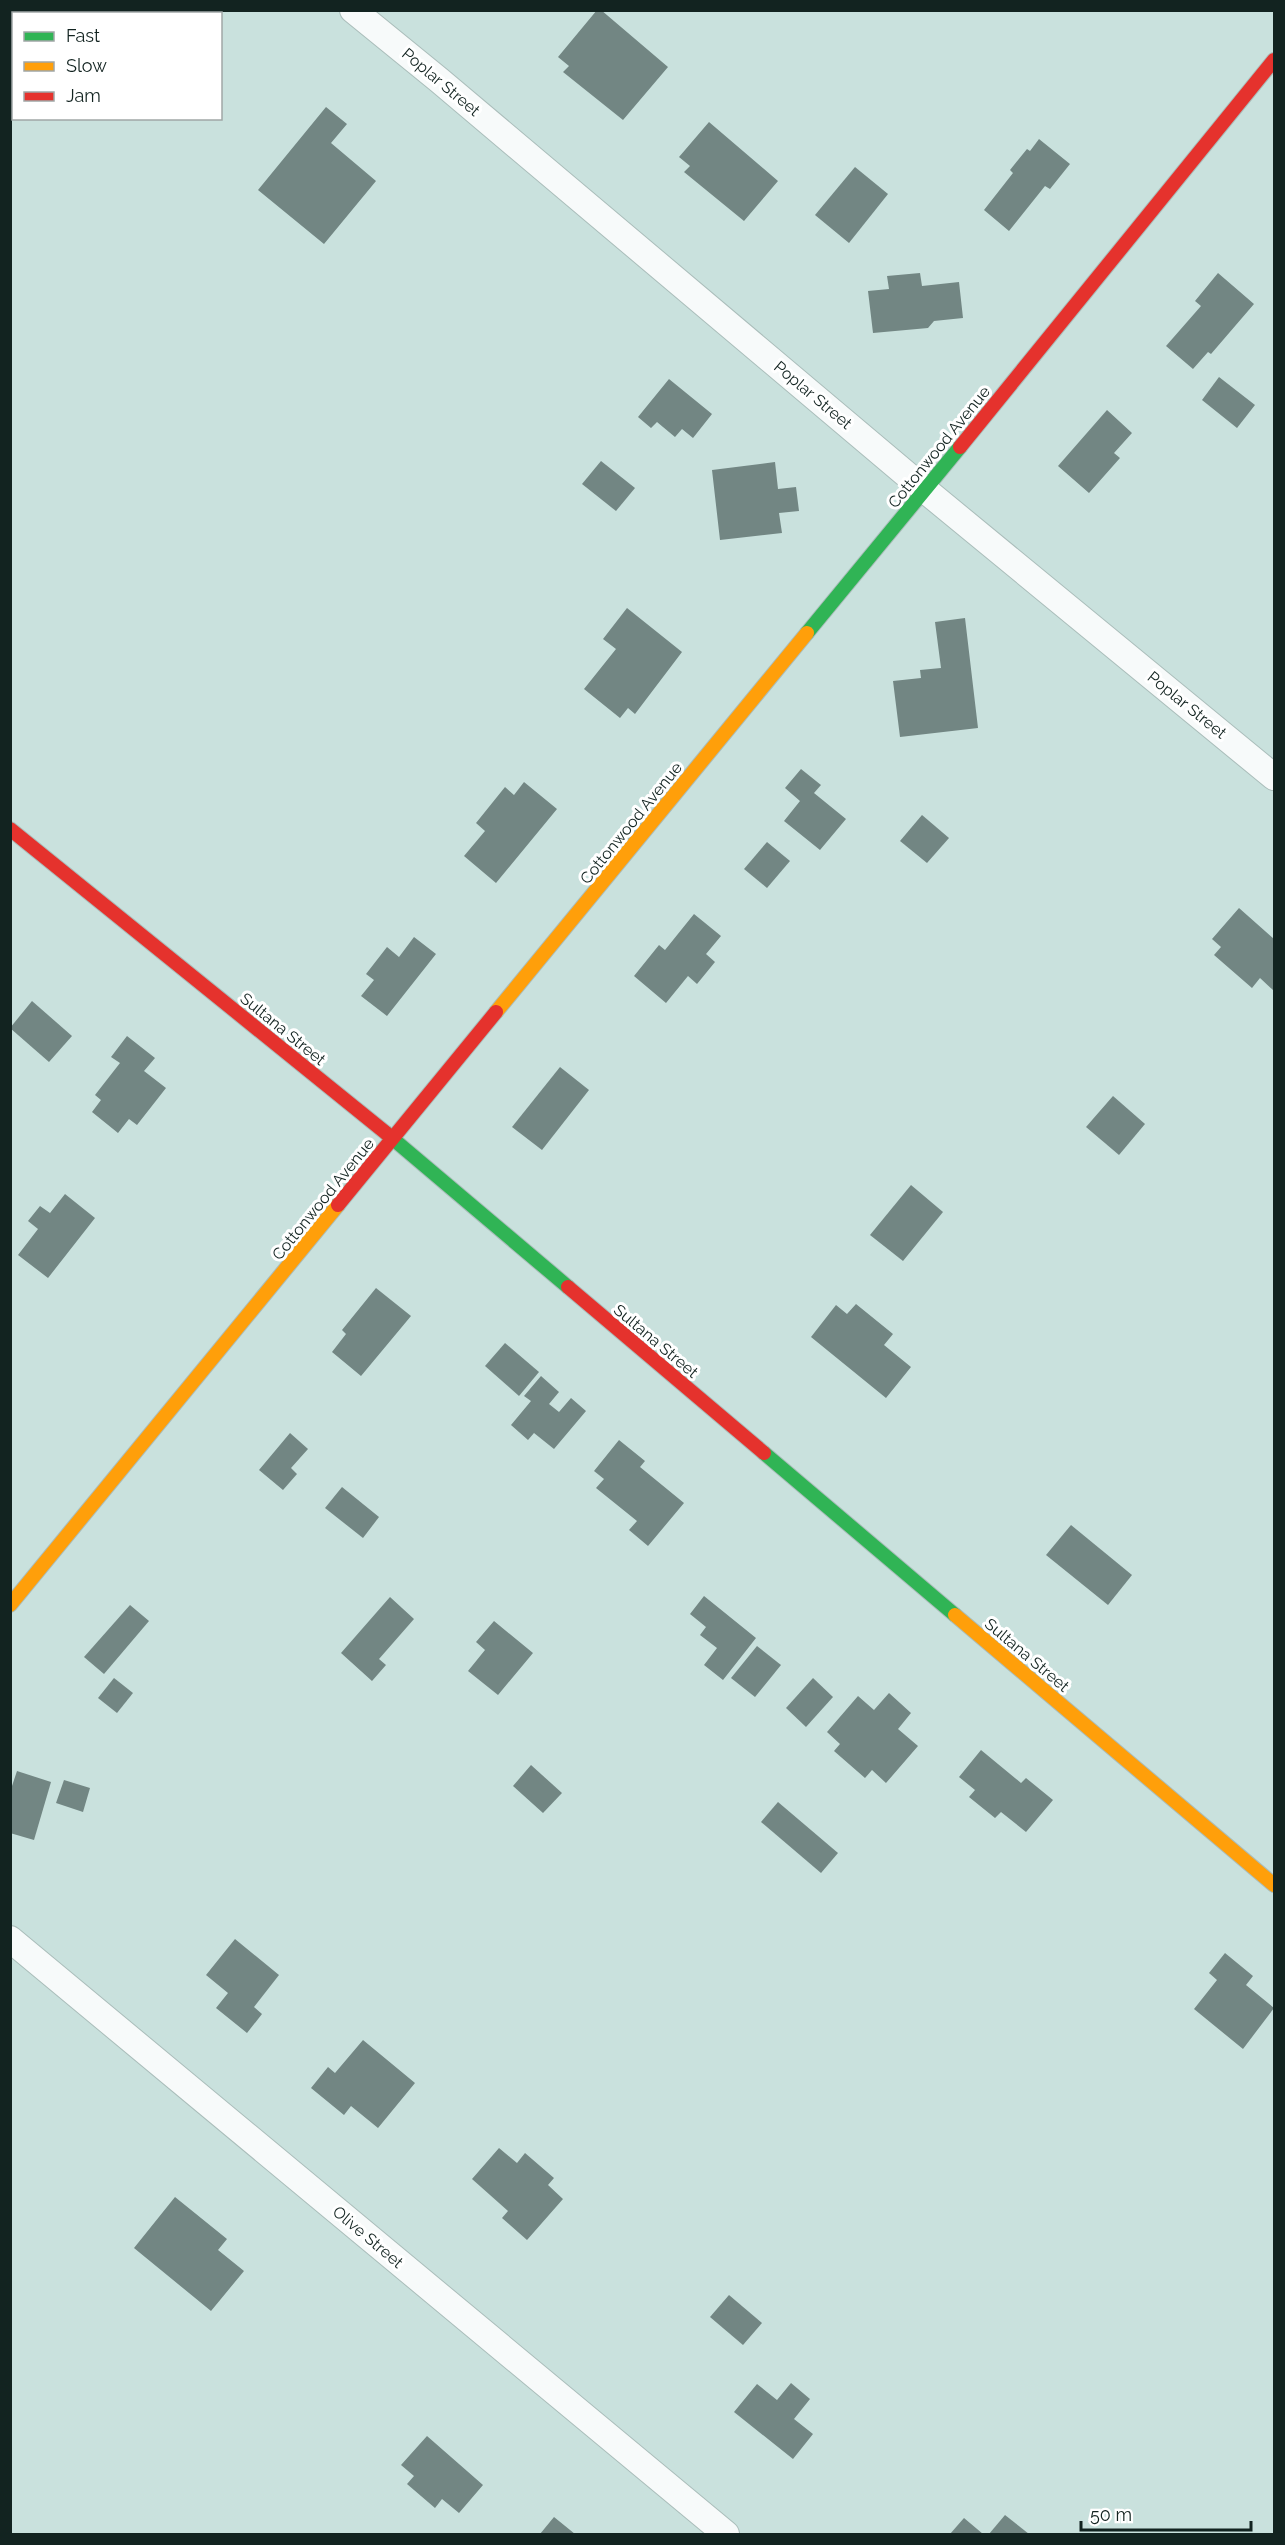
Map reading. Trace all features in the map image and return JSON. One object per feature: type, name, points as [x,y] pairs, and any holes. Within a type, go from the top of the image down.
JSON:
[{"type":"street","name":"Poplar Street","points":[[353,10],[925,490],[1275,777]]},
{"type":"street","name":"Cottonwood Avenue","points":[[10,1605],[1275,60]]},
{"type":"street","name":"Sultana Street","points":[[10,829],[393,1139],[1275,1885]]},
{"type":"street","name":"Olive Street","points":[[10,1939],[726,2535]]},
{"type":"building","points":[[597,10],[601,10],[668,67],[623,120],[563,72],[569,66],[558,57]]},
{"type":"building","points":[[326,107],[347,124],[331,143],[376,181],[324,244],[258,190]]},
{"type":"building","points":[[709,122],[778,181],[744,221],[684,172],[690,166],[679,157]]},
{"type":"building","points":[[1039,139],[1070,164],[1050,189],[1045,186],[1009,231],[984,210],[1013,173],[1010,170],[1027,149],[1030,151]]},
{"type":"building","points":[[855,167],[888,194],[849,243],[815,215]]},
{"type":"building","points":[[920,273],[922,286],[959,282],[963,318],[934,321],[928,328],[873,333],[868,291],[889,289],[887,276]]},
{"type":"building","points":[[1218,273],[1254,304],[1211,354],[1208,352],[1193,369],[1166,346],[1201,306],[1195,301]]},
{"type":"building","points":[[1219,377],[1255,405],[1237,428],[1202,400]]},
{"type":"building","points":[[669,379],[712,414],[693,438],[682,429],[675,437],[657,422],[651,428],[638,417]]},
{"type":"building","points":[[1107,410],[1132,433],[1114,453],[1120,458],[1089,493],[1058,466]]},
{"type":"building","points":[[601,461],[635,488],[616,511],[582,484]]},
{"type":"building","points":[[775,462],[778,489],[796,487],[799,511],[779,513],[782,533],[720,540],[712,470]]},
{"type":"building","points":[[627,608],[682,652],[635,714],[628,708],[620,718],[584,689],[616,649],[603,639]]},
{"type":"building","points":[[965,618],[978,728],[900,737],[893,681],[921,678],[920,670],[941,668],[935,622]]},
{"type":"building","points":[[801,769],[821,785],[814,793],[846,819],[820,850],[784,821],[800,801],[785,788]]},
{"type":"building","points":[[524,782],[557,809],[496,883],[464,856],[485,831],[476,823],[505,787],[514,795]]},
{"type":"building","points":[[922,815],[949,838],[927,863],[900,841]]},
{"type":"building","points":[[767,842],[790,861],[767,888],[744,869]]},
{"type":"building","points":[[1239,908],[1274,939],[1274,991],[1260,978],[1252,988],[1214,955],[1221,947],[1212,939]]},
{"type":"building","points":[[694,914],[721,936],[706,954],[715,962],[697,984],[688,976],[666,1003],[634,976],[659,945],[665,950]]},
{"type":"building","points":[[414,937],[436,954],[387,1016],[361,996],[374,980],[366,974],[387,947],[399,957]]},
{"type":"building","points":[[32,1001],[72,1036],[49,1062],[10,1028]]},
{"type":"building","points":[[127,1036],[155,1058],[144,1071],[166,1088],[137,1125],[129,1119],[118,1133],[92,1112],[101,1100],[95,1095],[120,1063],[111,1057]]},
{"type":"building","points":[[560,1067],[589,1090],[542,1150],[512,1127]]},
{"type":"building","points":[[1113,1096],[1145,1124],[1119,1155],[1086,1127]]},
{"type":"building","points":[[911,1185],[943,1212],[903,1261],[870,1235]]},
{"type":"building","points":[[65,1194],[95,1218],[48,1278],[18,1255],[38,1229],[28,1221],[40,1206],[50,1213]]},
{"type":"building","points":[[376,1288],[411,1316],[361,1376],[332,1352],[346,1334],[342,1330]]},
{"type":"building","points":[[856,1304],[893,1334],[884,1345],[911,1367],[886,1398],[811,1337],[836,1305],[847,1314]]},
{"type":"building","points":[[505,1343],[539,1372],[519,1396],[485,1366]]},
{"type":"building","points":[[541,1376],[559,1392],[549,1404],[559,1412],[571,1398],[586,1411],[554,1449],[534,1433],[528,1440],[511,1425],[531,1401],[524,1396]]},
{"type":"building","points":[[290,1433],[308,1449],[291,1468],[297,1474],[283,1490],[259,1470]]},
{"type":"building","points":[[619,1440],[645,1461],[640,1467],[684,1503],[648,1546],[629,1530],[637,1521],[596,1488],[604,1479],[594,1471]]},
{"type":"building","points":[[342,1487],[379,1517],[363,1538],[325,1508]]},
{"type":"building","points":[[1071,1525],[1132,1575],[1108,1605],[1046,1555]]},
{"type":"building","points":[[704,1596],[756,1638],[723,1680],[704,1665],[717,1648],[700,1635],[706,1627],[690,1614]]},
{"type":"building","points":[[390,1597],[414,1619],[379,1659],[386,1665],[372,1681],[341,1653]]},
{"type":"building","points":[[130,1605],[149,1621],[104,1674],[84,1657]]},
{"type":"building","points":[[494,1621],[533,1653],[498,1695],[468,1671],[485,1650],[476,1642]]},
{"type":"building","points":[[757,1646],[781,1665],[755,1697],[731,1678]]},
{"type":"building","points":[[114,1678],[133,1693],[117,1713],[98,1698]]},
{"type":"building","points":[[813,1678],[833,1697],[806,1727],[786,1708]]},
{"type":"building","points":[[889,1693],[911,1713],[898,1729],[918,1746],[886,1783],[872,1770],[865,1778],[834,1751],[840,1744],[827,1732],[858,1696],[874,1710]]},
{"type":"building","points":[[981,1750],[1021,1783],[1026,1778],[1053,1800],[1026,1832],[1001,1812],[995,1818],[969,1797],[975,1790],[959,1777]]},
{"type":"building","points":[[531,1765],[562,1793],[543,1813],[513,1786]]},
{"type":"building","points":[[17,1771],[51,1782],[34,1840],[10,1833],[10,1792]]},
{"type":"building","points":[[64,1780],[90,1788],[83,1812],[56,1803]]},
{"type":"building","points":[[778,1802],[838,1853],[821,1873],[761,1822]]},
{"type":"building","points":[[235,1939],[279,1975],[254,2007],[262,2014],[247,2033],[216,2008],[228,1993],[206,1975]]},
{"type":"building","points":[[1225,1953],[1253,1976],[1246,1985],[1274,2008],[1243,2049],[1194,2009],[1217,1980],[1209,1973]]},
{"type":"building","points":[[363,2040],[415,2083],[378,2128],[351,2106],[344,2115],[311,2088],[328,2067],[335,2073]]},
{"type":"building","points":[[499,2148],[517,2163],[525,2153],[554,2178],[548,2185],[563,2199],[527,2240],[502,2218],[508,2211],[472,2179]]},
{"type":"building","points":[[175,2197],[227,2239],[218,2250],[244,2271],[211,2311],[134,2248]]},
{"type":"building","points":[[729,2295],[762,2323],[743,2345],[710,2317]]},
{"type":"building","points":[[791,2383],[810,2399],[794,2419],[813,2434],[793,2459],[734,2412],[757,2384],[777,2400]]},
{"type":"building","points":[[427,2436],[483,2485],[459,2513],[442,2499],[435,2508],[407,2484],[414,2476],[401,2465]]},
{"type":"building","points":[[1005,2515],[1029,2534],[989,2534]]},
{"type":"building","points":[[554,2517],[575,2534],[540,2534]]},
{"type":"building","points":[[964,2518],[983,2534],[950,2534]]},
{"type":"traffic: fast","points":[[807,633],[960,447]]},
{"type":"traffic: fast","points":[[386,1133],[568,1287]]},
{"type":"traffic: fast","points":[[764,1453],[955,1615]]},
{"type":"traffic: slow","points":[[496,1012],[807,633]]},
{"type":"traffic: slow","points":[[10,1605],[338,1205]]},
{"type":"traffic: slow","points":[[955,1615],[1274,1885]]},
{"type":"traffic: jam","points":[[960,447],[1274,60]]},
{"type":"traffic: jam","points":[[10,829],[386,1133]]},
{"type":"traffic: jam","points":[[338,1205],[496,1012]]},
{"type":"traffic: jam","points":[[568,1287],[764,1453]]}]
